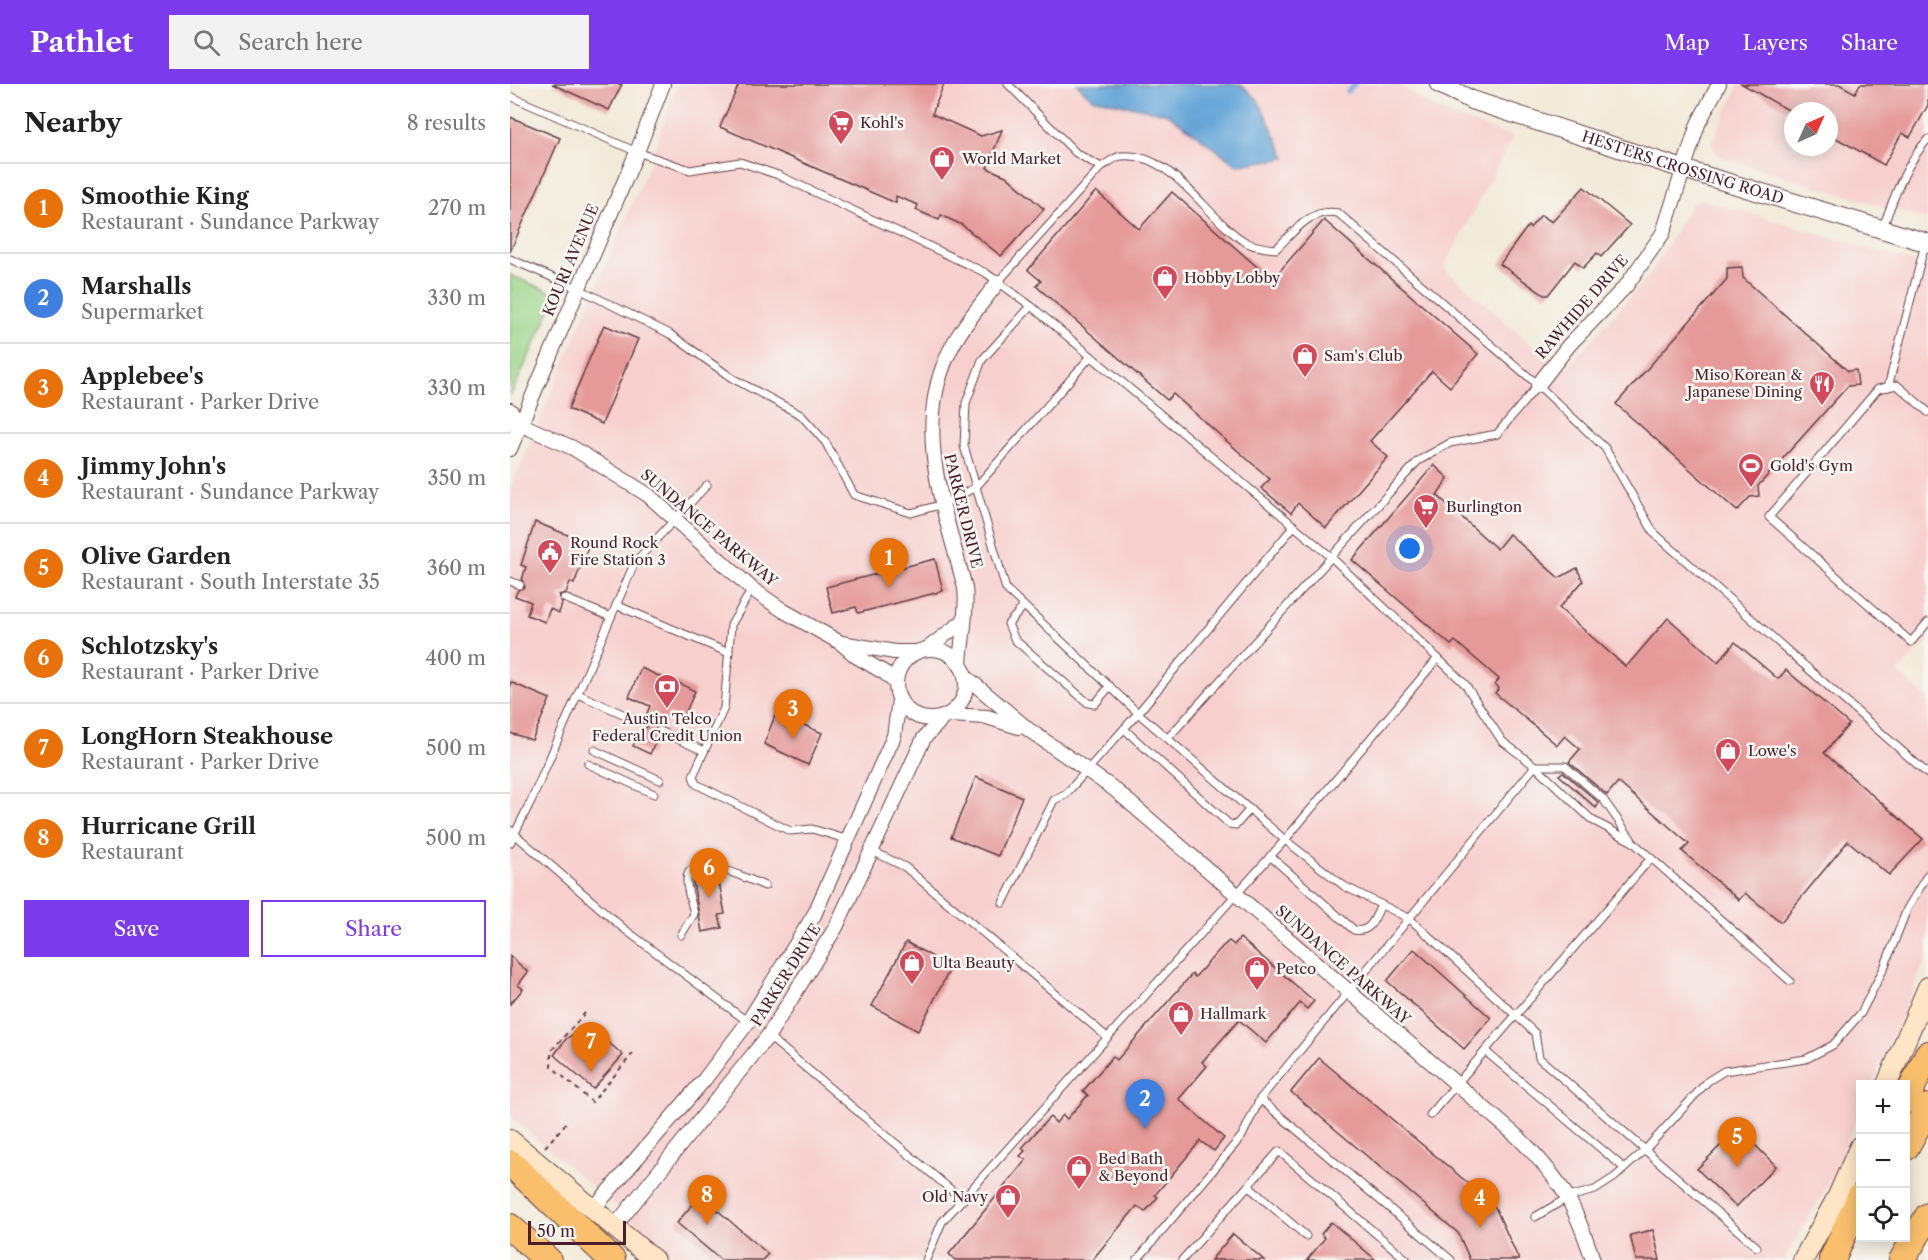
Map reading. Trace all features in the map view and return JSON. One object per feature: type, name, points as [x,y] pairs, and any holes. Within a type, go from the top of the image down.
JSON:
[{"type":"highway","points":[[1910,1090],[1928,1054]]},
{"type":"highway","points":[[1910,1138],[1928,1107]]},
{"type":"highway","points":[[510,1163],[612,1260]]},
{"type":"highway","points":[[510,1178],[604,1260]]},
{"type":"highway","points":[[1832,1260],[1856,1206]]},
{"type":"highway","points":[[1902,1260],[1928,1216]]},
{"type":"highway","points":[[510,1227],[548,1260]]},
{"type":"highway","points":[[1841,1260],[1856,1233]]},
{"type":"main road","points":[[1889,1080],[1925,994]]},
{"type":"main road","points":[[510,1140],[654,1260]]},
{"type":"main road","points":[[1803,1260],[1838,1196],[1856,1155]]},
{"type":"street","name":"KOURI AVENUE","points":[[510,449],[516,424],[637,152],[663,84]]},
{"type":"street","name":"HESTERS CROSSING ROAD","points":[[1439,84],[1472,100],[1683,169],[1927,242]]},
{"type":"street","name":"RAWHIDE DRIVE","points":[[1538,385],[1569,345],[1626,286],[1663,233],[1698,124],[1719,84]]},
{"type":"street","name":"PARKER DRIVE","points":[[962,670],[962,622],[967,600],[931,444],[933,400],[947,355],[967,321],[998,282]]},
{"type":"street","name":"SUNDANCE PARKWAY","points":[[510,410],[516,424],[573,448],[648,495],[752,589],[784,611],[842,643],[856,656],[885,673],[896,683]]},
{"type":"street","points":[[922,650],[945,653],[962,670],[963,698],[946,716],[921,719],[907,710],[899,700],[896,683],[902,664],[922,650],[962,622]]},
{"type":"street","name":"SUNDANCE PARKWAY","points":[[842,643],[895,652],[922,650]]},
{"type":"street","name":"SUNDANCE PARKWAY","points":[[962,670],[1029,730],[1088,769],[1235,893],[1456,1084],[1548,1167],[1569,1197],[1593,1260]]},
{"type":"street","name":"PARKER DRIVE","points":[[594,1208],[704,1080],[748,1022],[814,915],[894,736],[899,700]]},
{"type":"street","name":"PARKER DRIVE","points":[[615,1226],[768,1036],[836,927],[924,738],[946,716]]},
{"type":"street","name":"SUNDANCE PARKWAY","points":[[946,716],[987,717],[1029,730]]},
{"type":"street","points":[[849,840],[872,851]]},
{"type":"street","points":[[748,1022],[768,1036]]},
{"type":"lane","points":[[1008,84],[1076,153],[1101,167]]},
{"type":"lane","points":[[510,96],[637,152],[690,170],[740,162],[778,175],[938,248],[986,273],[1031,306],[1330,556],[1465,684],[1502,741],[1535,766],[1592,820],[1633,842],[1790,981]]},
{"type":"lane","points":[[1883,228],[1896,192],[1920,148],[1928,139]]},
{"type":"lane","points":[[998,282],[1101,167],[1119,156],[1146,158],[1168,172],[1245,241],[1262,247],[1276,249],[1309,218],[1326,210],[1338,213],[1538,385],[1605,448],[1654,533],[1928,774]]},
{"type":"lane","points":[[1888,387],[1927,242]]},
{"type":"lane","points":[[510,259],[577,288],[670,334],[732,378],[801,415],[826,443],[854,495],[910,513],[944,504],[976,488],[1091,356]]},
{"type":"lane","points":[[1031,306],[982,360],[967,397],[964,446],[1006,588],[1138,712],[1286,840],[1344,886],[1410,919],[1535,1033],[1539,1058],[1757,1247]]},
{"type":"lane","points":[[1168,738],[1418,460],[1450,443],[1497,434],[1538,385]]},
{"type":"lane","points":[[1928,412],[1897,385],[1878,389],[1769,517],[1911,642],[1928,622]]},
{"type":"lane","points":[[510,843],[512,832],[578,694],[635,562],[707,485]]},
{"type":"lane","points":[[1003,903],[1054,800],[1065,795],[1124,729],[1294,526]]},
{"type":"lane","points":[[510,581],[520,585]]},
{"type":"lane","points":[[752,589],[731,625],[724,708],[693,776],[696,784],[790,831],[812,829],[849,840]]},
{"type":"lane","points":[[564,598],[611,617]]},
{"type":"lane","points":[[616,605],[729,653]]},
{"type":"lane","points":[[1024,606],[1008,624],[1015,640],[1088,703],[1095,704],[1110,686]]},
{"type":"lane","points":[[926,1260],[942,1222],[1235,893],[1286,840],[1438,658]]},
{"type":"lane","points":[[578,694],[643,723]]},
{"type":"lane","points":[[1124,729],[1229,824],[1236,825],[1250,809]]},
{"type":"lane","points":[[660,731],[704,751]]},
{"type":"lane","points":[[594,750],[660,780]]},
{"type":"lane","points":[[588,764],[654,794]]},
{"type":"lane","points":[[1535,766],[1565,766],[1603,799],[1633,842]]},
{"type":"lane","points":[[1137,1260],[1242,1136],[1260,1099],[1535,766]]},
{"type":"lane","points":[[512,832],[623,927],[748,1022]]},
{"type":"lane","points":[[872,851],[905,867],[1107,1037]]},
{"type":"lane","points":[[1270,856],[1354,930],[1363,932],[1369,928],[1381,905]]},
{"type":"lane","points":[[1430,1115],[1651,858]]},
{"type":"lane","points":[[681,936],[694,914],[687,880],[689,873],[695,869],[714,865],[765,886]]},
{"type":"lane","points":[[1535,1217],[1569,1197],[1595,1190],[1624,1168],[1644,1151],[1708,1081],[1724,1071],[1806,1059],[1833,1046],[1861,1013],[1884,969],[1907,909],[1928,874]]},
{"type":"lane","points":[[768,1036],[963,1200]]},
{"type":"lane","points":[[1485,1051],[1624,1168]]},
{"type":"lane","points":[[1260,1099],[1452,1260]]},
{"type":"lane","points":[[1182,1260],[1279,1151],[1407,1260]]},
{"type":"lane","points":[[1248,1186],[1306,1236]]},
{"type":"path","points":[[585,1013],[552,1051],[551,1066],[592,1102],[636,1050]]},
{"type":"path","points":[[543,1149],[568,1121]]},
{"type":"shaded area","points":[[678,84],[1398,84],[1424,102],[1458,118],[1513,136],[1444,268],[1563,372],[1651,273],[1691,204],[1701,199],[1928,266],[1928,640],[1898,672],[1928,700],[1928,955],[1874,1080],[1856,1080],[1856,1120],[1829,1183],[1784,1260],[678,1260],[510,1116],[510,489],[649,164]]},
{"type":"shaded area","points":[[1739,84],[1928,84],[1928,220],[1720,157],[1711,144]]},
{"type":"green space","points":[[510,275],[557,295],[511,395],[510,395]]},
{"type":"water","points":[[1077,84],[1240,84],[1258,100],[1286,158],[1237,165],[1168,114],[1092,98]]},
{"type":"building","points":[[552,84],[622,84],[609,110]]},
{"type":"building","name":"Kohl's","points":[[739,84],[944,84],[932,114],[981,136],[1002,130],[987,168],[1006,176],[1044,209],[1001,256],[962,225],[941,215],[939,220],[916,210],[918,205],[896,196],[896,203],[720,127]]},
{"type":"building","points":[[1742,84],[1839,84],[1855,93],[1860,84],[1928,84],[1928,105],[1910,137],[1902,133],[1884,165],[1838,139],[1838,102],[1784,102],[1784,108]]},
{"type":"building","points":[[510,117],[560,138],[510,252]]},
{"type":"building","points":[[1584,187],[1630,225],[1601,257],[1597,253],[1583,268],[1575,261],[1548,295],[1544,295],[1500,264],[1528,226],[1530,228],[1541,215],[1552,222]]},
{"type":"building","name":"Sam's Club","points":[[1096,191],[1139,229],[1172,192],[1272,280],[1324,220],[1478,354],[1450,387],[1432,371],[1370,441],[1388,457],[1326,528],[1298,503],[1291,513],[1261,488],[1270,479],[1173,394],[1167,400],[1036,286],[1041,281],[1028,270]]},
{"type":"building","points":[[1742,267],[1743,278],[1848,371],[1856,370],[1858,385],[1848,386],[1758,486],[1759,496],[1750,497],[1737,511],[1616,404],[1727,279],[1727,268]]},
{"type":"building","points":[[604,325],[638,339],[602,424],[568,409]]},
{"type":"building","name":"Lowe's","points":[[1434,465],[1448,478],[1437,495],[1497,549],[1509,534],[1559,578],[1577,568],[1583,581],[1559,608],[1626,667],[1668,618],[1718,662],[1735,642],[1778,679],[1786,670],[1849,724],[1824,753],[1923,839],[1889,875],[1848,841],[1781,922],[1745,893],[1739,900],[1682,851],[1689,844],[1618,782],[1607,795],[1569,762],[1580,749],[1565,736],[1557,745],[1495,693],[1499,688],[1495,684],[1499,679],[1455,641],[1451,645],[1352,560]]},
{"type":"building","name":"Round Rock Fire Station 3","points":[[535,522],[583,541],[582,545],[588,547],[574,584],[570,582],[566,593],[559,595],[562,603],[559,613],[550,609],[545,622],[527,615],[531,602],[515,596],[518,590],[525,587],[522,580],[526,567],[521,565]]},
{"type":"building","points":[[935,559],[943,591],[858,613],[856,607],[833,613],[826,587]]},
{"type":"building","name":"Austin Telco Federal Credit Union","points":[[641,668],[666,679],[667,677],[695,691],[682,721],[668,714],[662,726],[655,728],[658,736],[650,754],[633,746],[641,728],[646,728],[649,723],[645,718],[650,706],[629,697]]},
{"type":"building","points":[[510,682],[550,699],[532,740],[510,733]]},
{"type":"building","points":[[776,713],[822,733],[808,765],[764,744]]},
{"type":"building","points":[[1563,772],[1599,803],[1596,808],[1559,775]]},
{"type":"building","points":[[976,777],[1022,797],[998,856],[951,837]]},
{"type":"building","points":[[718,877],[725,914],[719,915],[722,928],[702,932],[693,882]]},
{"type":"building","points":[[1240,938],[1314,1001],[1307,1009],[1300,1003],[1266,1043],[1239,1020],[1202,1062],[1207,1066],[1179,1099],[1224,1138],[1214,1151],[1200,1141],[1155,1195],[1158,1197],[1145,1212],[1137,1206],[1092,1260],[955,1260],[949,1254],[1026,1160],[1020,1156],[1025,1151],[1022,1148],[1045,1122],[1050,1117],[1056,1123],[1063,1115],[1067,1119],[1088,1095],[1083,1091],[1113,1056],[1117,1060],[1192,974],[1195,977],[1229,941],[1234,945]]},
{"type":"building","name":"Ulta Beauty","points":[[906,942],[951,967],[918,1031],[872,1006]]},
{"type":"building","points":[[1414,949],[1491,1018],[1464,1049],[1387,981]]},
{"type":"building","points":[[510,956],[528,972],[518,985],[523,989],[510,1004]]},
{"type":"building","points":[[585,1029],[592,1035],[598,1033],[623,1055],[593,1089],[554,1055],[566,1039],[572,1035],[576,1039]]},
{"type":"building","points":[[1319,1058],[1494,1205],[1519,1260],[1470,1260],[1458,1233],[1291,1092]]},
{"type":"building","points":[[1738,1128],[1776,1166],[1736,1207],[1697,1169]]},
{"type":"building","points":[[700,1195],[768,1254],[762,1260],[721,1260],[677,1223]]},
{"type":"building","points":[[1331,1222],[1376,1260],[1307,1260],[1325,1238],[1321,1234]]},
{"type":"building","points":[[1653,1230],[1660,1260],[1636,1260],[1630,1235]]},
{"type":"building","points":[[1233,1234],[1264,1260],[1211,1260]]},
{"type":"waterway","points":[[1347,92],[1355,84]]},
{"type":"place","name":"Kohl's","points":[[841,146]]},
{"type":"place","name":"World Market","points":[[942,182]]},
{"type":"place","name":"Hobby Lobby","points":[[1165,301]]},
{"type":"place","name":"Sam's Club","points":[[1305,379]]},
{"type":"place","name":"Miso Korean & Japanese Dining","points":[[1822,407]]},
{"type":"place","name":"Gold's Gym","points":[[1751,489]]},
{"type":"place","name":"Burlington","points":[[1426,530]]},
{"type":"place","name":"Round Rock Fire Station 3","points":[[550,575]]},
{"type":"place","name":"Smoothie King","points":[[889,588]]},
{"type":"place","name":"Austin Telco Federal Credit Union","points":[[667,710]]},
{"type":"place","name":"Applebee's","points":[[793,739]]},
{"type":"place","name":"Lowe's","points":[[1728,774]]},
{"type":"place","name":"Schlotzsky's","points":[[709,898]]},
{"type":"place","name":"Ulta Beauty","points":[[912,986]]},
{"type":"place","name":"Petco","points":[[1257,992]]},
{"type":"place","name":"Hallmark","points":[[1181,1037]]},
{"type":"place","name":"LongHorn Steakhouse","points":[[591,1072]]},
{"type":"place","name":"Marshalls","points":[[1145,1129]]},
{"type":"place","name":"Olive Garden","points":[[1737,1167]]},
{"type":"place","name":"Bed Bath & Beyond","points":[[1079,1191]]},
{"type":"place","name":"Old Navy","points":[[1008,1220]]},
{"type":"place","name":"Hurricane Grill","points":[[707,1225]]},
{"type":"place","name":"Jimmy John's","points":[[1480,1228]]}]
